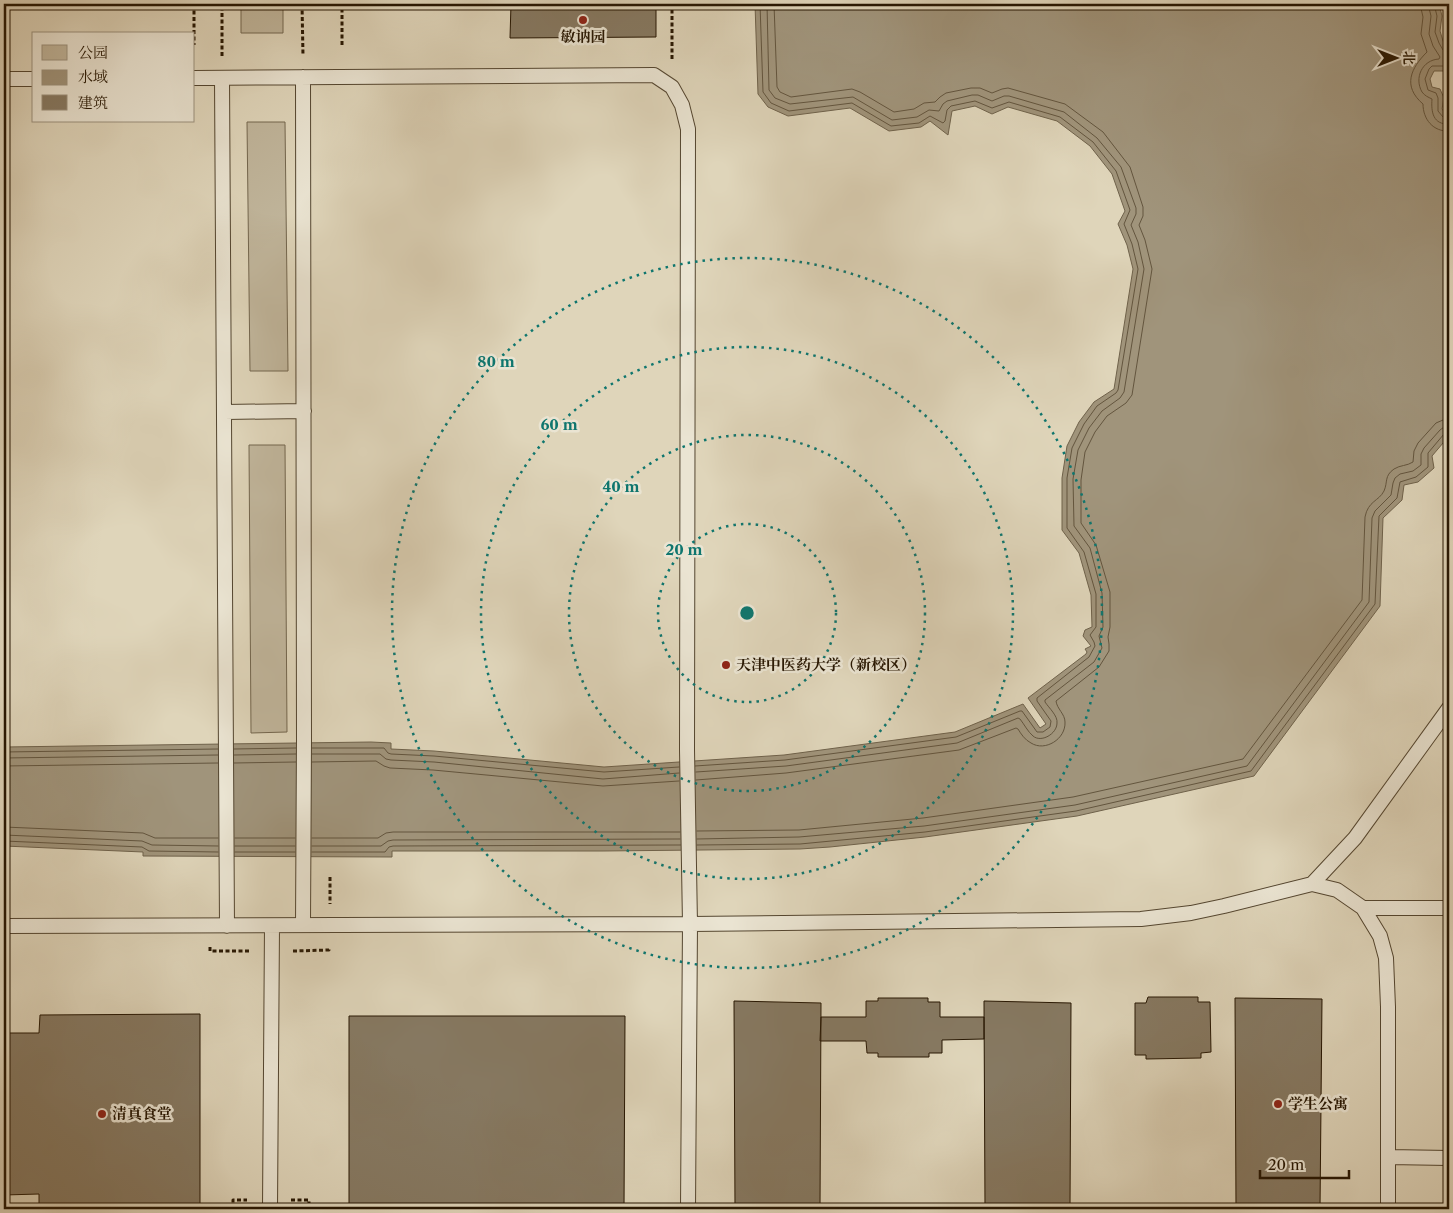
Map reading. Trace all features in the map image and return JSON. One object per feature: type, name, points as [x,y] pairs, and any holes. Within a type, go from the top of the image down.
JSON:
[{"type":"lane","points":[[195,78],[654,76],[672,87],[682,105],[688,129],[687,750],[690,924],[688,1209]]},
{"type":"lane","points":[[303,77],[303,925]]},
{"type":"lane","points":[[222,78],[228,926]]},
{"type":"lane","points":[[4,79],[32,79]]},
{"type":"lane","points":[[224,412],[304,411]]},
{"type":"lane","points":[[1312,884],[1355,838],[1449,708]]},
{"type":"lane","points":[[4,926],[690,924],[1141,919],[1191,913],[1312,884],[1338,890],[1363,908],[1380,936],[1386,958],[1388,1007],[1388,1209]]},
{"type":"lane","points":[[1363,908],[1449,908]]},
{"type":"lane","points":[[270,1209],[272,926]]},
{"type":"lane","points":[[1388,1157],[1449,1158]]},
{"type":"path","points":[[194,4],[194,32]]},
{"type":"path","points":[[222,4],[222,78]]},
{"type":"path","points":[[302,4],[303,77]]},
{"type":"path","points":[[342,4],[342,45]]},
{"type":"path","points":[[672,4],[672,87]]},
{"type":"path","points":[[309,1200],[309,1209]]},
{"type":"green space","points":[[241,4],[283,4],[283,33],[241,33]]},
{"type":"green space","points":[[247,122],[285,122],[288,371],[250,371]]},
{"type":"green space","points":[[249,445],[285,445],[287,732],[251,733]]},
{"type":"water","points":[[755,4],[1439,4],[1442,16],[1440,31],[1443,41],[1449,50],[1449,73],[1434,71],[1430,79],[1432,87],[1440,89],[1444,98],[1442,109],[1445,113],[1449,112],[1449,436],[1432,456],[1434,468],[1418,482],[1404,485],[1402,500],[1383,518],[1380,606],[1254,776],[1077,816],[925,837],[800,849],[392,851],[392,857],[143,856],[143,852],[4,846],[4,747],[371,742],[391,743],[391,749],[434,751],[604,767],[784,755],[955,732],[1023,704],[1040,728],[1046,724],[1028,698],[1086,654],[1085,649],[1091,646],[1083,636],[1085,630],[1092,627],[1091,595],[1079,553],[1062,530],[1062,478],[1067,446],[1079,422],[1094,402],[1114,389],[1133,269],[1127,245],[1118,224],[1125,211],[1112,174],[1090,146],[1057,121],[1008,107],[992,114],[975,106],[952,111],[948,135],[930,121],[921,127],[889,131],[850,108],[788,116],[768,107],[758,94]]},
{"type":"building","name":"敏讷园","points":[[511,4],[656,4],[656,37],[510,38]]},
{"type":"building","points":[[1148,997],[1198,997],[1198,1002],[1210,1002],[1211,1052],[1201,1053],[1201,1058],[1146,1059],[1146,1055],[1135,1055],[1135,1003],[1146,1003]]},
{"type":"building","points":[[878,998],[928,998],[928,1002],[940,1002],[940,1017],[984,1017],[984,1039],[942,1040],[942,1053],[929,1053],[929,1057],[878,1057],[878,1053],[867,1053],[866,1041],[820,1041],[821,1017],[866,1017],[866,1001],[878,1001]]},
{"type":"building","name":"学生公寓","points":[[1235,998],[1322,999],[1320,1209],[1236,1209]]},
{"type":"building","points":[[734,1001],[821,1003],[820,1209],[735,1209]]},
{"type":"building","points":[[984,1001],[1071,1003],[1070,1209],[985,1209]]},
{"type":"building","name":"清真食堂","points":[[200,1014],[200,1209],[39,1209],[39,1194],[4,1195],[4,1033],[39,1033],[40,1015]]},
{"type":"building","points":[[349,1016],[625,1016],[624,1209],[349,1208]]},
{"type":"place","name":"敏讷园","points":[[583,20]]},
{"type":"place","name":"天津中医药大学（新校区）","points":[[726,665]]},
{"type":"place","name":"学生公寓","points":[[1278,1104]]},
{"type":"place","name":"清真食堂","points":[[102,1114]]}]
